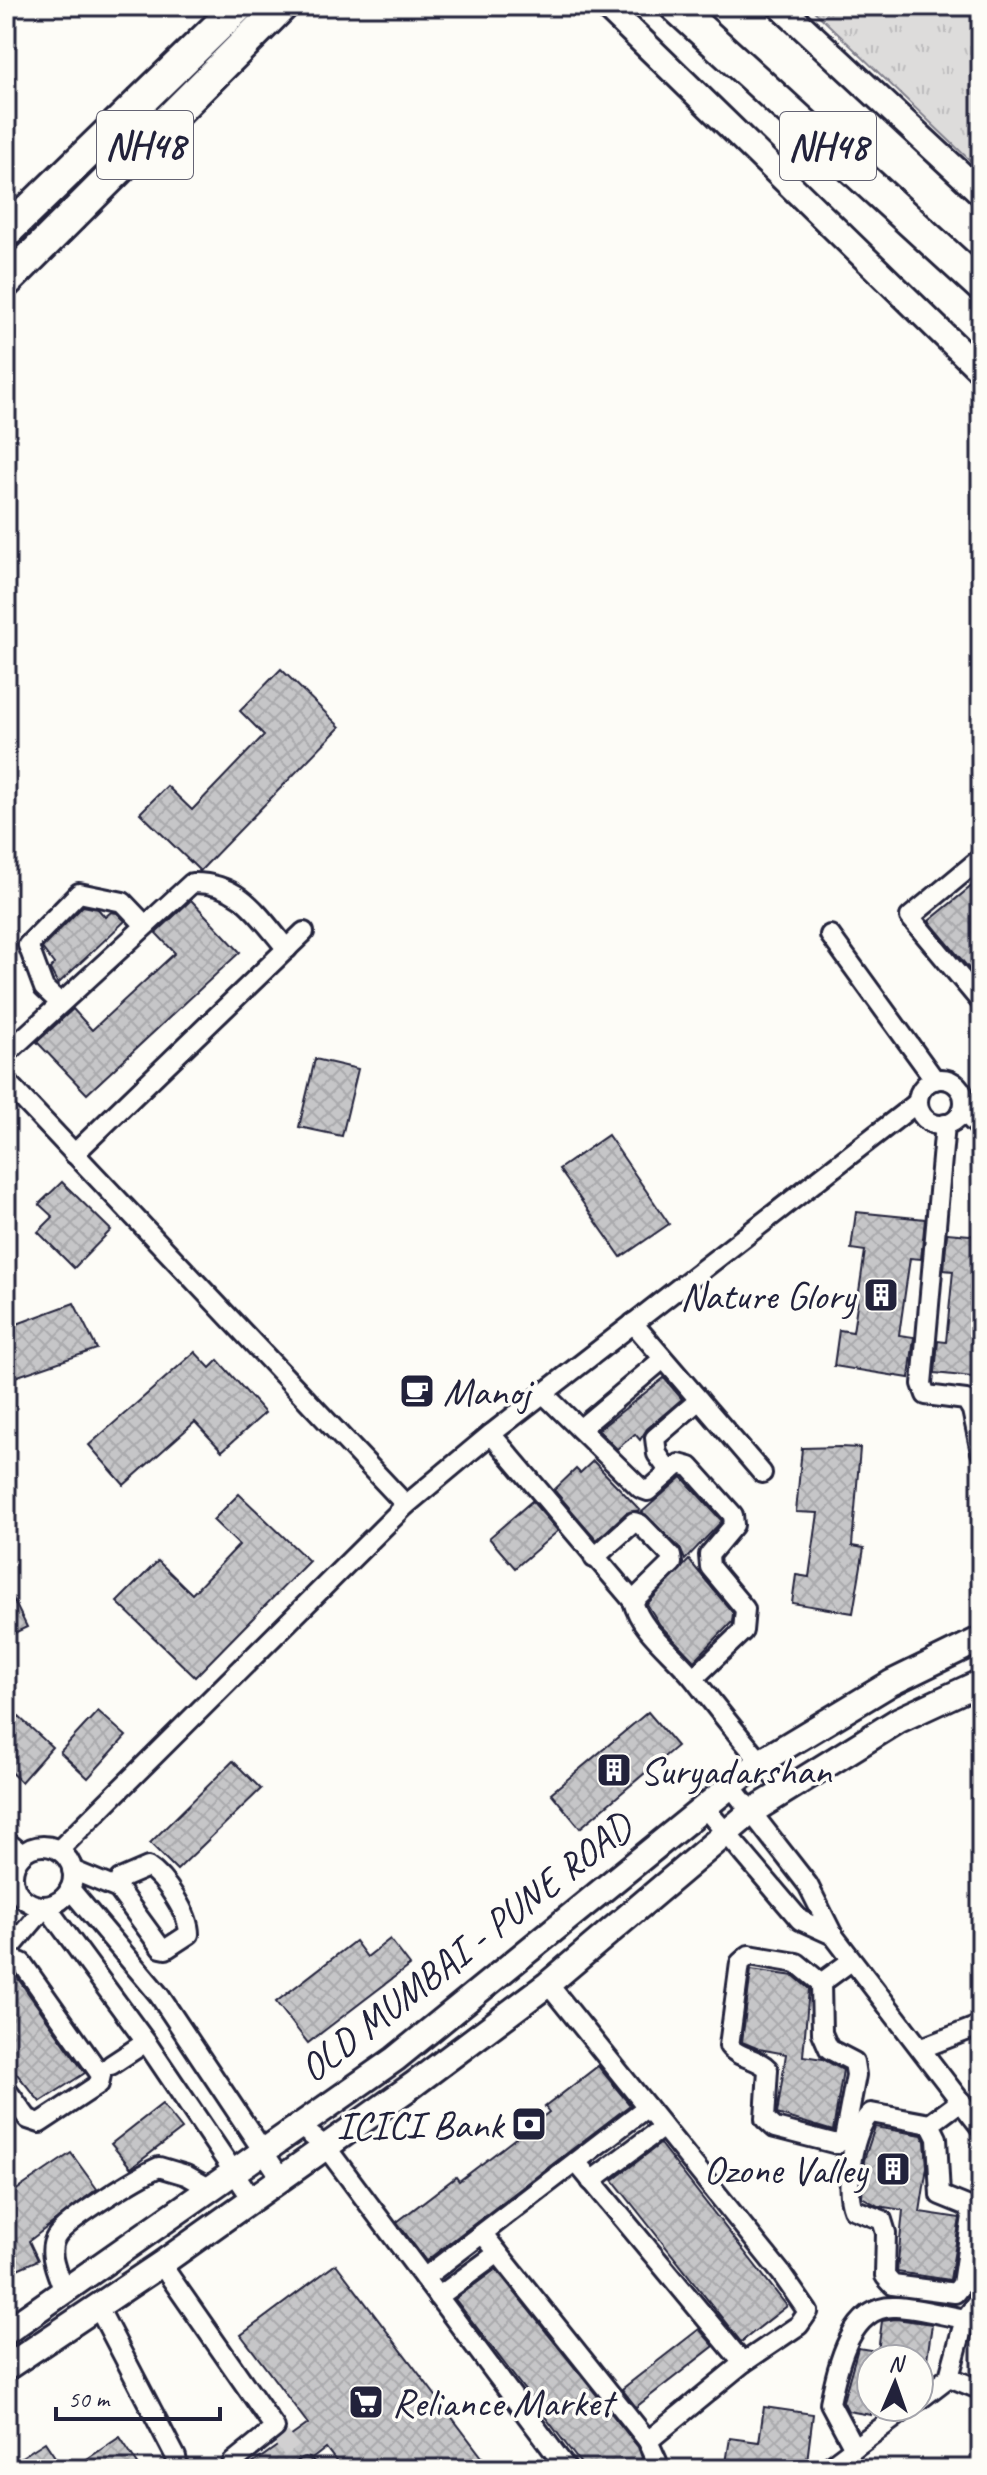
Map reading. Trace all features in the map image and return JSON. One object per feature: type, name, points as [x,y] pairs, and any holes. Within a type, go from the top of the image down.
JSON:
[{"type":"highway","name":"NH48","points":[[6,232],[239,6]]},
{"type":"highway","name":"NH48","points":[[6,282],[282,6]]},
{"type":"highway","name":"NH48","points":[[675,6],[981,286]]},
{"type":"main road","points":[[606,6],[981,371]]},
{"type":"main road","points":[[780,6],[981,193]]},
{"type":"main road","name":"OLD MUMBAI - PUNE ROAD","points":[[6,2332],[395,2059],[760,1762],[891,1683],[981,1639]]},
{"type":"main road","name":"OLD MUMBAI - PUNE ROAD","points":[[6,2368],[161,2264],[548,1984],[751,1812],[899,1720],[981,1682]]},
{"type":"street","points":[[981,858],[910,917],[981,1002]]},
{"type":"street","points":[[6,1054],[192,883],[232,889],[254,907],[287,949]]},
{"type":"street","points":[[60,1003],[44,988],[28,945],[79,893],[100,894],[123,902],[144,924]]},
{"type":"street","points":[[74,1154],[304,932]]},
{"type":"street","points":[[830,935],[935,1080],[956,1084],[964,1097],[958,1117],[937,1125],[924,1116],[918,1102]]},
{"type":"street","points":[[59,1850],[406,1505],[543,1393],[918,1102],[923,1088],[935,1080]]},
{"type":"street","points":[[6,1081],[406,1505]]},
{"type":"street","points":[[962,1111],[981,1129]]},
{"type":"street","points":[[945,1124],[922,1384],[926,1395],[966,1400],[972,1410],[981,1452]]},
{"type":"street","points":[[633,1323],[762,1473]]},
{"type":"street","points":[[580,1429],[663,1359]]},
{"type":"street","points":[[543,1393],[640,1488],[648,1491],[679,1464],[690,1467],[733,1515],[734,1525],[709,1555],[710,1567],[745,1609],[743,1631],[694,1678]]},
{"type":"street","points":[[670,1472],[657,1454],[655,1438],[699,1400]]},
{"type":"street","points":[[491,1434],[633,1601],[637,1616],[694,1678],[720,1717],[786,1790]]},
{"type":"street","points":[[594,1558],[634,1522],[640,1524],[671,1556],[672,1563],[633,1601]]},
{"type":"street","points":[[730,1785],[808,1885],[833,1935],[851,1961],[970,2106],[981,2128]]},
{"type":"street","points":[[704,1807],[800,1920],[833,1935]]},
{"type":"street","points":[[6,1841],[22,1854]]},
{"type":"street","points":[[118,1889],[120,1879],[148,1867],[156,1872],[187,1920],[189,1934],[166,1949],[161,1948],[118,1889],[72,1870],[59,1850],[39,1845],[22,1854],[16,1861],[9,1882],[24,1900],[46,1906],[149,2047],[252,2199]]},
{"type":"street","points":[[13,1945],[46,1906],[63,1899],[70,1889],[72,1870]]},
{"type":"street","points":[[70,1889],[159,1995],[281,2178]]},
{"type":"street","points":[[749,1955],[797,1963],[821,1983],[822,2033],[829,2049],[854,2062],[856,2075],[844,2139],[837,2144],[775,2128],[765,2119],[768,2069],[763,2064],[735,2054],[729,2046],[740,1963],[749,1955]]},
{"type":"street","points":[[6,1964],[14,1960],[22,1963],[101,2075],[99,2084],[40,2123],[28,2119],[6,2089]]},
{"type":"street","points":[[821,1983],[851,1961]]},
{"type":"street","points":[[548,1984],[781,2273],[808,2312],[799,2325],[743,2363],[648,2441]]},
{"type":"street","points":[[922,2048],[981,2025]]},
{"type":"street","points":[[115,2070],[149,2047]]},
{"type":"street","points":[[930,2124],[937,2138],[940,2195],[967,2206],[972,2216],[962,2284],[955,2293],[893,2285],[885,2276],[886,2233],[882,2220],[853,2209],[846,2193],[861,2121],[871,2113],[930,2124],[970,2106]]},
{"type":"street","points":[[424,2278],[647,2107]]},
{"type":"street","points":[[298,2125],[326,2147],[567,2469]]},
{"type":"street","points":[[591,2181],[663,2127]]},
{"type":"street","points":[[576,2162],[743,2363]]},
{"type":"street","points":[[64,2292],[52,2253],[56,2236],[129,2180],[159,2167],[209,2188]]},
{"type":"street","points":[[483,2234],[648,2441],[657,2461],[648,2469]]},
{"type":"street","points":[[438,2297],[498,2253]]},
{"type":"street","points":[[161,2264],[278,2432],[233,2462],[230,2469]]},
{"type":"street","points":[[935,2388],[949,2377],[965,2319],[981,2298]]},
{"type":"street","points":[[854,2448],[830,2403],[840,2359],[851,2333],[877,2310],[893,2306],[965,2319]]},
{"type":"street","points":[[98,2307],[176,2457],[178,2469]]},
{"type":"street","points":[[949,2377],[981,2390]]},
{"type":"street","points":[[826,2469],[888,2423]]},
{"type":"green space","points":[[809,6],[981,6],[981,171]]},
{"type":"building","points":[[281,669],[340,727],[200,871],[140,813],[167,786],[192,810],[264,735],[240,711]]},
{"type":"building","points":[[973,885],[981,894],[981,983],[929,921]]},
{"type":"building","points":[[191,900],[240,952],[87,1094],[37,1042],[73,1009],[92,1030],[175,953],[156,933]]},
{"type":"building","points":[[83,906],[98,909],[105,917],[111,912],[117,913],[125,921],[58,984],[50,969],[54,964],[42,948]]},
{"type":"building","points":[[315,1059],[358,1069],[342,1136],[299,1127]]},
{"type":"building","points":[[608,1135],[669,1224],[621,1257],[559,1169]]},
{"type":"building","points":[[62,1182],[111,1230],[74,1268],[38,1232],[53,1217],[39,1204]]},
{"type":"building","name":"Nature Glory","points":[[856,1212],[925,1219],[921,1259],[910,1258],[899,1335],[914,1337],[909,1378],[834,1366],[839,1330],[853,1332],[865,1251],[851,1249]]},
{"type":"building","name":"Nature Glory","points":[[947,1233],[981,1236],[981,1378],[935,1373],[938,1341],[946,1342],[953,1271],[944,1270]]},
{"type":"building","points":[[74,1303],[97,1349],[6,1380],[6,1328]]},
{"type":"building","points":[[195,1352],[210,1368],[218,1360],[265,1413],[222,1451],[195,1422],[124,1485],[89,1445]]},
{"type":"building","points":[[664,1378],[682,1399],[647,1429],[640,1440],[635,1434],[617,1449],[598,1430]]},
{"type":"building","points":[[802,1448],[860,1448],[852,1546],[864,1548],[853,1613],[792,1603],[796,1575],[809,1577],[818,1513],[796,1512]]},
{"type":"building","points":[[593,1461],[640,1510],[626,1513],[597,1540],[554,1490],[576,1469],[580,1473]]},
{"type":"building","points":[[682,1477],[722,1521],[685,1560],[680,1548],[642,1512]]},
{"type":"building","points":[[239,1494],[309,1561],[195,1677],[117,1602],[158,1561],[192,1594],[239,1545],[213,1520]]},
{"type":"building","points":[[532,1501],[558,1531],[515,1568],[489,1538]]},
{"type":"building","points":[[689,1560],[733,1613],[732,1622],[694,1661],[660,1625],[647,1604]]},
{"type":"building","points":[[6,1585],[27,1627],[6,1637]]},
{"type":"building","points":[[6,1705],[52,1747],[21,1782],[6,1768]]},
{"type":"building","points":[[98,1711],[126,1736],[88,1778],[60,1752]]},
{"type":"building","name":"Suryadarshan","points":[[648,1712],[677,1746],[580,1828],[551,1793]]},
{"type":"building","points":[[233,1761],[261,1789],[177,1870],[150,1843]]},
{"type":"building","points":[[390,1939],[410,1965],[308,2043],[276,2002],[355,1941],[367,1957]]},
{"type":"building","points":[[751,1970],[794,1976],[809,1989],[803,2056],[823,2059],[843,2070],[833,2131],[777,2114],[786,2054],[742,2042]]},
{"type":"building","points":[[16,1976],[85,2073],[40,2102],[6,2061],[6,1984]]},
{"type":"building","points":[[598,2066],[630,2105],[426,2261],[397,2222],[456,2177],[459,2181],[504,2147],[549,2112],[545,2107]]},
{"type":"building","points":[[162,2104],[182,2129],[131,2168],[111,2144]]},
{"type":"building","points":[[875,2127],[922,2135],[925,2141],[927,2167],[920,2212],[960,2218],[950,2280],[897,2272],[903,2210],[878,2206],[862,2197],[864,2160]]},
{"type":"building","points":[[660,2144],[787,2306],[741,2342],[613,2180]]},
{"type":"building","points":[[71,2153],[97,2189],[29,2241],[38,2260],[6,2274],[6,2197]]},
{"type":"building","name":"Reliance Market","points":[[336,2264],[491,2469],[342,2469],[326,2448],[312,2459],[298,2458],[293,2469],[245,2469],[308,2424],[241,2335]]},
{"type":"building","points":[[496,2269],[638,2447],[642,2458],[633,2469],[585,2469],[455,2299]]},
{"type":"building","points":[[896,2319],[932,2324],[929,2343],[879,2343],[882,2321]]},
{"type":"building","points":[[699,2329],[714,2346],[636,2407],[622,2389]]},
{"type":"building","points":[[855,2359],[855,2412],[848,2411],[843,2401]]},
{"type":"building","points":[[764,2407],[813,2414],[806,2469],[725,2469],[730,2438],[759,2442]]},
{"type":"building","points":[[120,2437],[141,2469],[72,2469]]},
{"type":"building","points":[[45,2442],[63,2469],[6,2469],[6,2467]]},
{"type":"tunnel","points":[[281,2437],[305,2468]]},
{"type":"place","name":"Nature Glory","points":[[881,1295]]},
{"type":"place","name":"Manoj","points":[[417,1391]]},
{"type":"place","name":"Suryadarshan","points":[[614,1770]]},
{"type":"place","name":"ICICI Bank","points":[[529,2124]]},
{"type":"place","name":"Ozone Valley","points":[[893,2169]]},
{"type":"place","name":"Reliance Market","points":[[366,2402]]}]
